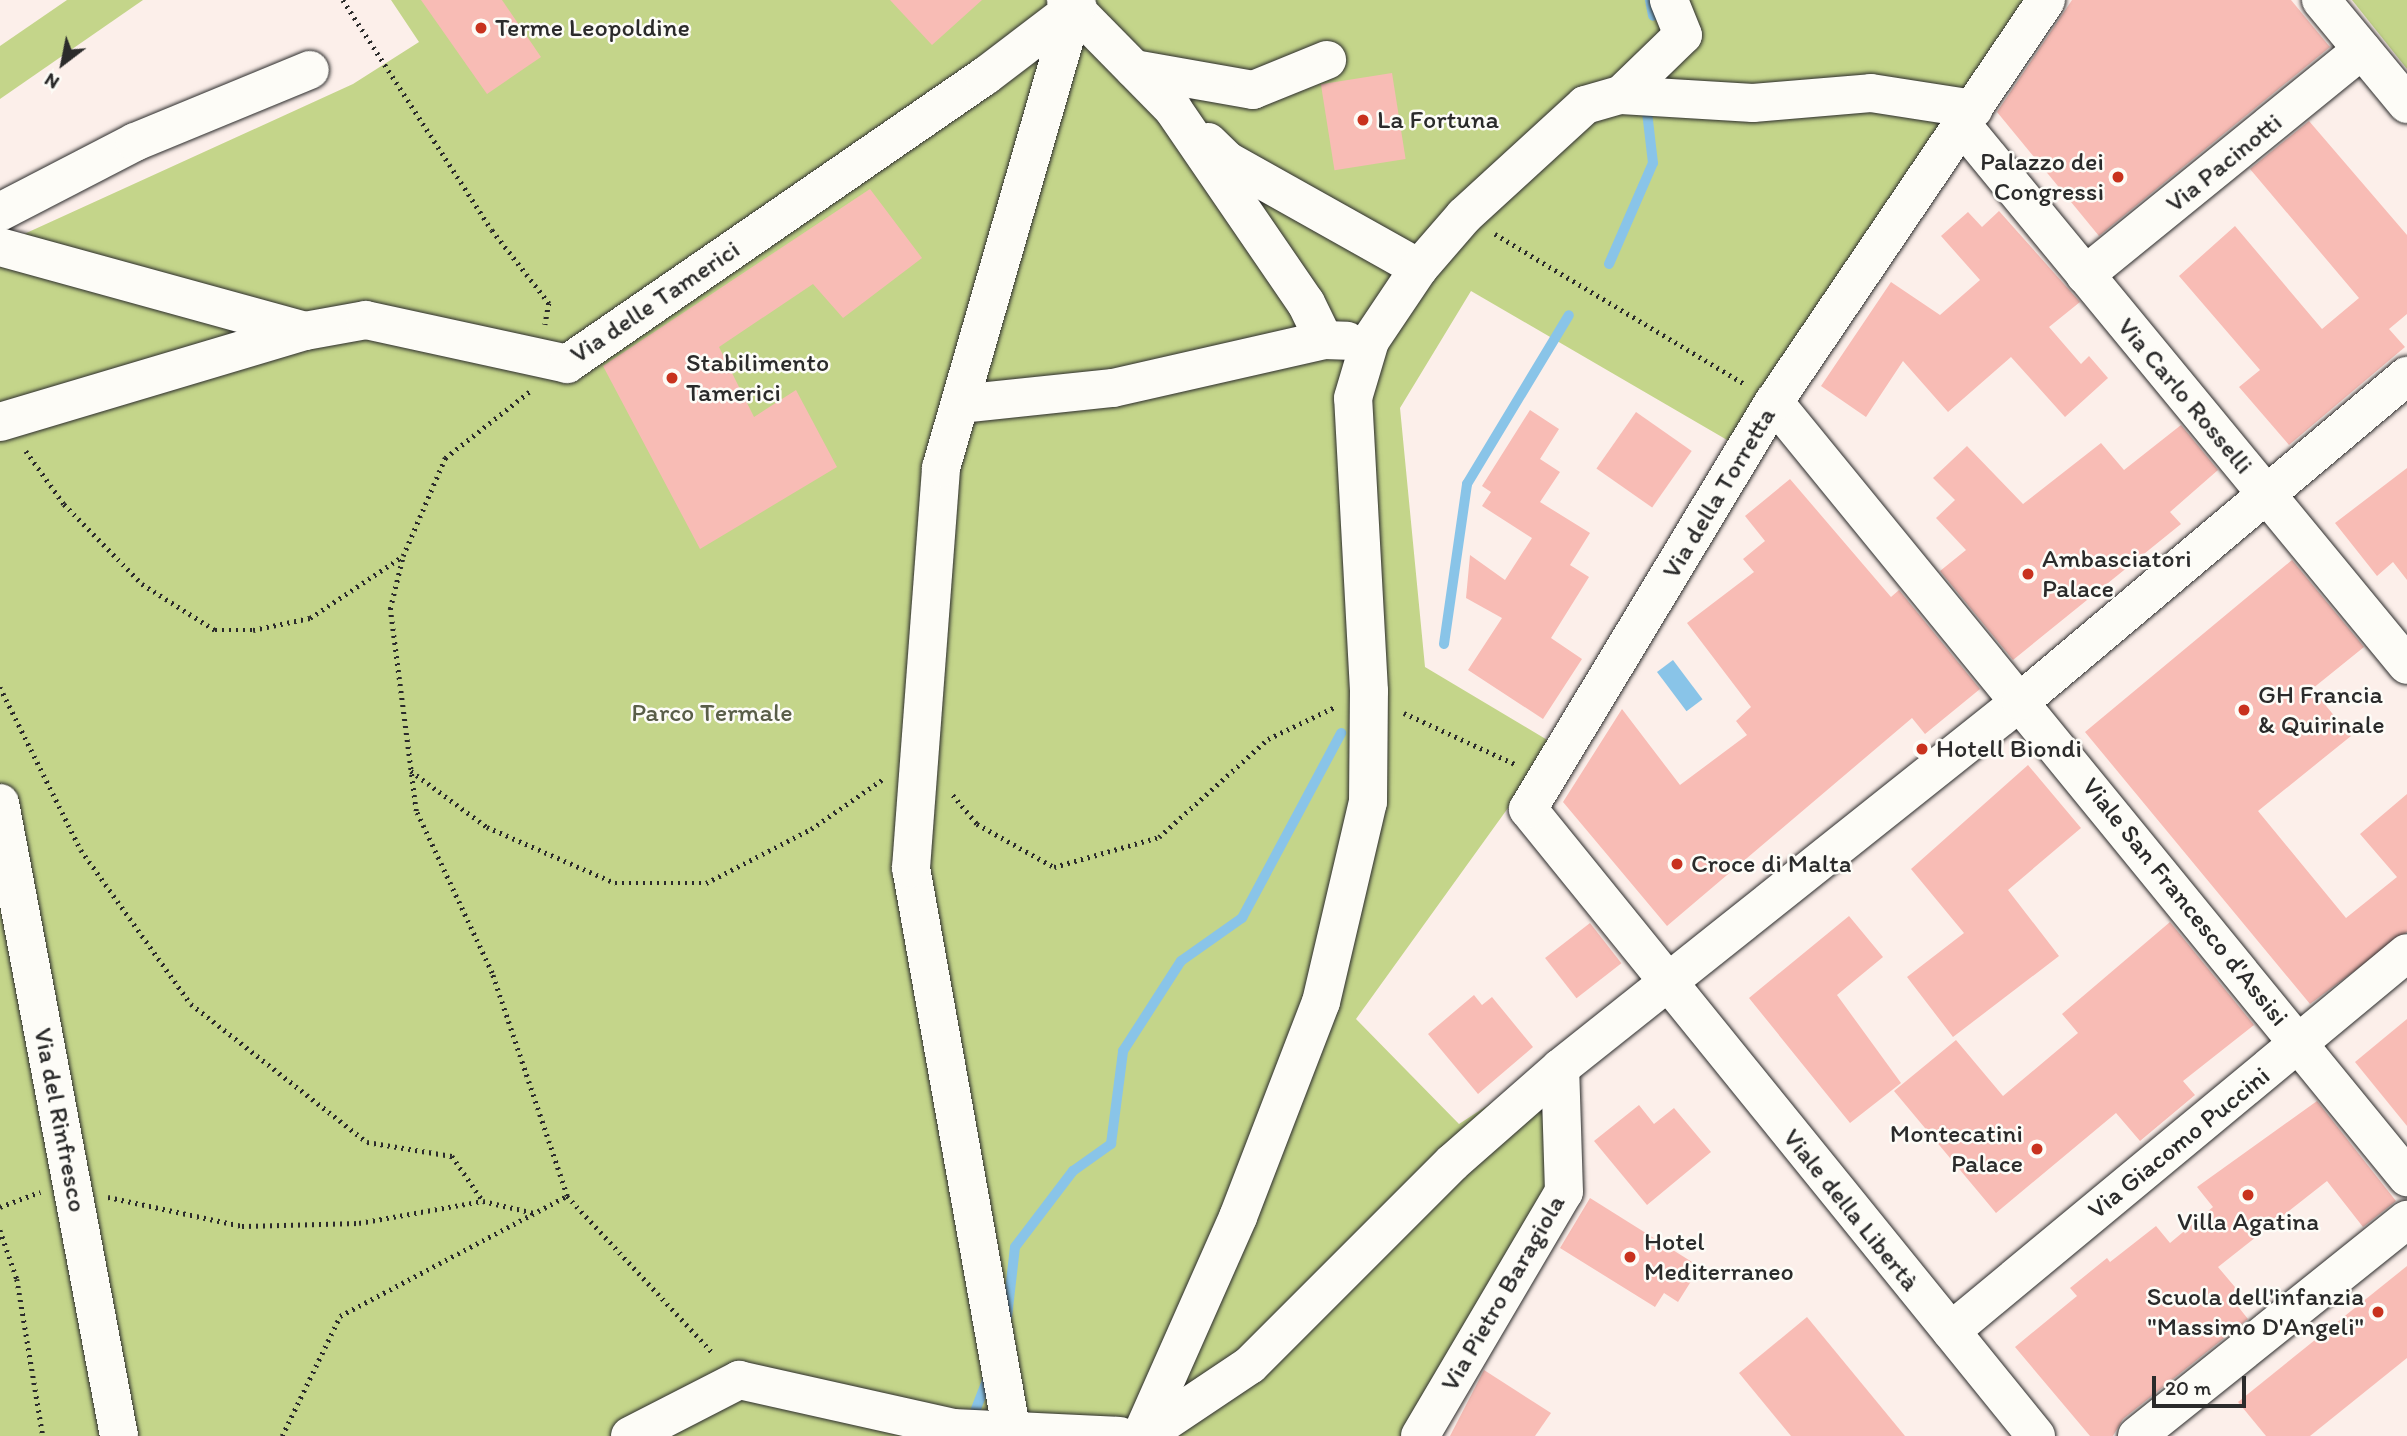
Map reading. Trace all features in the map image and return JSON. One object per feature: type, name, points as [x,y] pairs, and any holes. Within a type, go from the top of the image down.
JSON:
[{"type":"street","points":[[1621,95],[1683,35],[1669,0]]},
{"type":"street","name":"Via della Torretta","points":[[1665,984],[1528,809],[1774,402],[2046,0]]},
{"type":"street","points":[[2321,0],[2407,104]]},
{"type":"street","name":"Via delle Tamerici","points":[[3,421],[305,331],[366,320],[554,361],[1075,3]]},
{"type":"street","points":[[1075,3],[1173,109],[1228,161],[1419,268]]},
{"type":"street","points":[[1011,1428],[911,868],[941,468],[1075,3]]},
{"type":"street","name":"Via Pacinotti","points":[[2085,275],[2362,50]]},
{"type":"street","points":[[1135,69],[1253,90],[1327,60]]},
{"type":"street","points":[[0,212],[135,142],[310,70]]},
{"type":"street","points":[[1143,1436],[1238,1217],[1321,1002],[1368,802],[1370,691],[1353,398],[1370,341],[1419,268],[1464,216],[1585,105],[1621,95],[1753,103],[1871,93],[1968,118]]},
{"type":"street","points":[[1173,109],[1306,303],[1324,340]]},
{"type":"street","name":"Via Carlo Rosselli","points":[[1968,118],[2085,275],[2407,665]]},
{"type":"street","points":[[0,247],[305,331]]},
{"type":"street","points":[[960,404],[1113,388],[1324,340],[1370,341]]},
{"type":"street","points":[[1143,1436],[1250,1366],[1452,1163],[1560,1068],[2021,701],[2264,492],[2407,376]]},
{"type":"street","name":"Viale San Francesco d'Assisi","points":[[1774,402],[2021,701],[2407,1177]]},
{"type":"street","name":"Via del Rinfresco","points":[[0,803],[119,1436]]},
{"type":"street","name":"Via Giacomo Puccini","points":[[1951,1331],[2407,953]]},
{"type":"street","name":"Viale della Libertà","points":[[1665,984],[2036,1436]]},
{"type":"street","name":"Via Pietro Baragiola","points":[[1420,1436],[1564,1192],[1560,1068]]},
{"type":"street","points":[[2137,1436],[2407,1220]]},
{"type":"street","points":[[630,1436],[739,1380],[953,1428],[1011,1428],[1121,1436]]},
{"type":"path","points":[[343,0],[492,230],[550,303],[554,361],[445,458],[403,556],[390,609],[416,811],[492,973],[567,1196],[739,1380]]},
{"type":"path","points":[[1464,216],[1774,402]]},
{"type":"path","points":[[3,421],[64,505],[142,584],[215,630],[253,631],[310,618],[403,556]]},
{"type":"path","points":[[0,687],[81,850],[191,1004],[367,1142],[452,1156],[483,1201]]},
{"type":"path","points":[[411,771],[487,827],[614,883],[706,883],[811,830],[919,755],[977,824],[1055,867],[1159,837],[1268,739],[1370,691],[1546,779]]},
{"type":"path","points":[[72,1184],[242,1226],[359,1223],[483,1201],[535,1213]]},
{"type":"path","points":[[282,1436],[340,1316],[567,1196]]},
{"type":"path","points":[[0,1230],[17,1279],[43,1436]]},
{"type":"green space","points":[[67,0],[143,0],[0,99],[0,46]]},
{"type":"green space","name":"Parco Termale","points":[[391,0],[2029,0],[1734,444],[1471,291],[1400,408],[1425,667],[1554,744],[1356,1019],[1459,1124],[1547,1067],[1551,1195],[1406,1436],[0,1436],[0,245],[353,84],[419,42]]},
{"type":"green space","points":[[2352,0],[2407,0],[2407,69]]},
{"type":"water","points":[[1673,660],[1702,699],[1687,711],[1657,672]]},
{"type":"building","name":"Terme Leopoldine","points":[[421,0],[502,0],[541,57],[487,94]]},
{"type":"building","points":[[890,0],[982,0],[932,45]]},
{"type":"building","name":"Palazzo dei Congressi","points":[[2072,0],[2291,0],[2330,47],[2099,236],[1997,112]]},
{"type":"building","name":"La Fortuna","points":[[1392,73],[1406,159],[1334,170],[1321,84]]},
{"type":"building","points":[[2309,121],[2407,235],[2407,314],[2389,329],[2405,347],[2289,445],[2239,387],[2260,370],[2179,276],[2235,226],[2322,329],[2359,298],[2250,169]]},
{"type":"building","name":"Stabilimento Tamerici","points":[[870,189],[922,258],[843,318],[813,284],[719,347],[754,417],[796,390],[837,467],[700,549],[603,366]]},
{"type":"building","points":[[1999,211],[2080,302],[2049,327],[2081,364],[2089,356],[2108,378],[2065,417],[2011,357],[1948,412],[1903,361],[1866,417],[1821,386],[1891,282],[1940,315],[1980,280],[1941,236],[1968,212],[1982,227]]},
{"type":"building","points":[[1530,410],[1559,429],[1540,459],[1560,472],[1540,502],[1590,533],[1570,565],[1589,577],[1551,638],[1582,659],[1543,719],[1468,670],[1502,618],[1466,598],[1470,555],[1505,580],[1532,538],[1482,506],[1491,492],[1482,486]]},
{"type":"building","points":[[1636,412],[1692,451],[1652,508],[1596,469]]},
{"type":"building","points":[[2181,425],[2218,470],[2170,512],[2181,524],[2013,660],[1940,571],[1966,550],[1936,518],[1955,500],[1933,478],[1967,446],[2023,504],[2101,443],[2124,470]]},
{"type":"building","points":[[2407,468],[2407,580],[2393,562],[2377,576],[2335,523]]},
{"type":"building","points":[[1790,479],[1891,597],[1899,590],[1980,689],[1925,734],[1912,718],[1667,926],[1563,802],[1622,709],[1680,785],[1747,735],[1736,721],[1751,707],[1687,623],[1754,572],[1743,559],[1765,541],[1745,516]]},
{"type":"building","points":[[2292,560],[2364,647],[2312,689],[2351,736],[2258,811],[2346,918],[2397,877],[2360,834],[2407,794],[2407,932],[2310,1004],[2085,732]]},
{"type":"building","points":[[2028,765],[2081,828],[2008,890],[2059,956],[1953,1037],[1907,977],[1964,933],[1911,869]]},
{"type":"building","points":[[1849,916],[1883,957],[1837,995],[1901,1083],[1850,1123],[1749,998]]},
{"type":"building","points":[[2170,922],[2254,1025],[2183,1081],[2195,1095],[2140,1141],[2116,1113],[1996,1213],[1894,1091],[1956,1040],[2003,1096],[2078,1033],[2062,1014]]},
{"type":"building","points":[[1590,923],[1621,963],[1576,998],[1545,958]]},
{"type":"building","points":[[1474,995],[1482,1005],[1492,997],[1533,1047],[1478,1094],[1428,1034]]},
{"type":"building","points":[[2407,1019],[2407,1126],[2355,1062]]},
{"type":"building","points":[[2317,1101],[2396,1201],[2363,1227],[2327,1181],[2218,1267],[2240,1293],[2232,1299],[2248,1319],[2123,1419],[2113,1436],[2090,1436],[2015,1347],[2077,1296],[2070,1288],[2107,1258],[2110,1262],[2156,1226],[2170,1243],[2213,1207],[2197,1187]]},
{"type":"building","points":[[1639,1105],[1654,1124],[1674,1108],[1711,1152],[1647,1205],[1594,1141]]},
{"type":"building","name":"Hotel Mediterraneo","points":[[1590,1198],[1700,1267],[1678,1302],[1664,1293],[1655,1307],[1560,1248]]},
{"type":"building","name":"Scuola dell'infanzia \"Massimo D'Angeli\"","points":[[2407,1266],[2407,1358],[2310,1436],[2266,1436],[2238,1402]]},
{"type":"building","points":[[1807,1317],[1905,1436],[1791,1436],[1739,1373]]},
{"type":"building","points":[[1484,1370],[1551,1413],[1535,1436],[1450,1436]]},
{"type":"waterway","points":[[1650,0],[1653,16]]},
{"type":"waterway","points":[[1609,264],[1653,163],[1647,112]]},
{"type":"waterway","points":[[1444,644],[1467,484],[1569,315]]},
{"type":"waterway","points":[[1007,1317],[1015,1247],[1073,1171],[1111,1144],[1123,1051],[1181,961],[1242,918],[1341,733]]},
{"type":"waterway","points":[[972,1419],[988,1378]]},
{"type":"place","name":"Terme Leopoldine","points":[[481,28]]},
{"type":"place","name":"La Fortuna","points":[[1363,120]]},
{"type":"place","name":"Palazzo dei Congressi","points":[[2118,177]]},
{"type":"place","name":"Stabilimento Tamerici","points":[[672,378]]},
{"type":"place","name":"Ambasciatori Palace","points":[[2028,574]]},
{"type":"place","name":"GH Francia & Quirinale","points":[[2244,710]]},
{"type":"place","name":"Hotell Biondi","points":[[1922,749]]},
{"type":"place","name":"Croce di Malta","points":[[1677,864]]},
{"type":"place","name":"Montecatini Palace","points":[[2037,1149]]},
{"type":"place","name":"Villa Agatina","points":[[2248,1195]]},
{"type":"place","name":"Hotel Mediterraneo","points":[[1630,1257]]},
{"type":"place","name":"Scuola dell'infanzia \"Massimo D'Angeli\"","points":[[2378,1312]]}]
